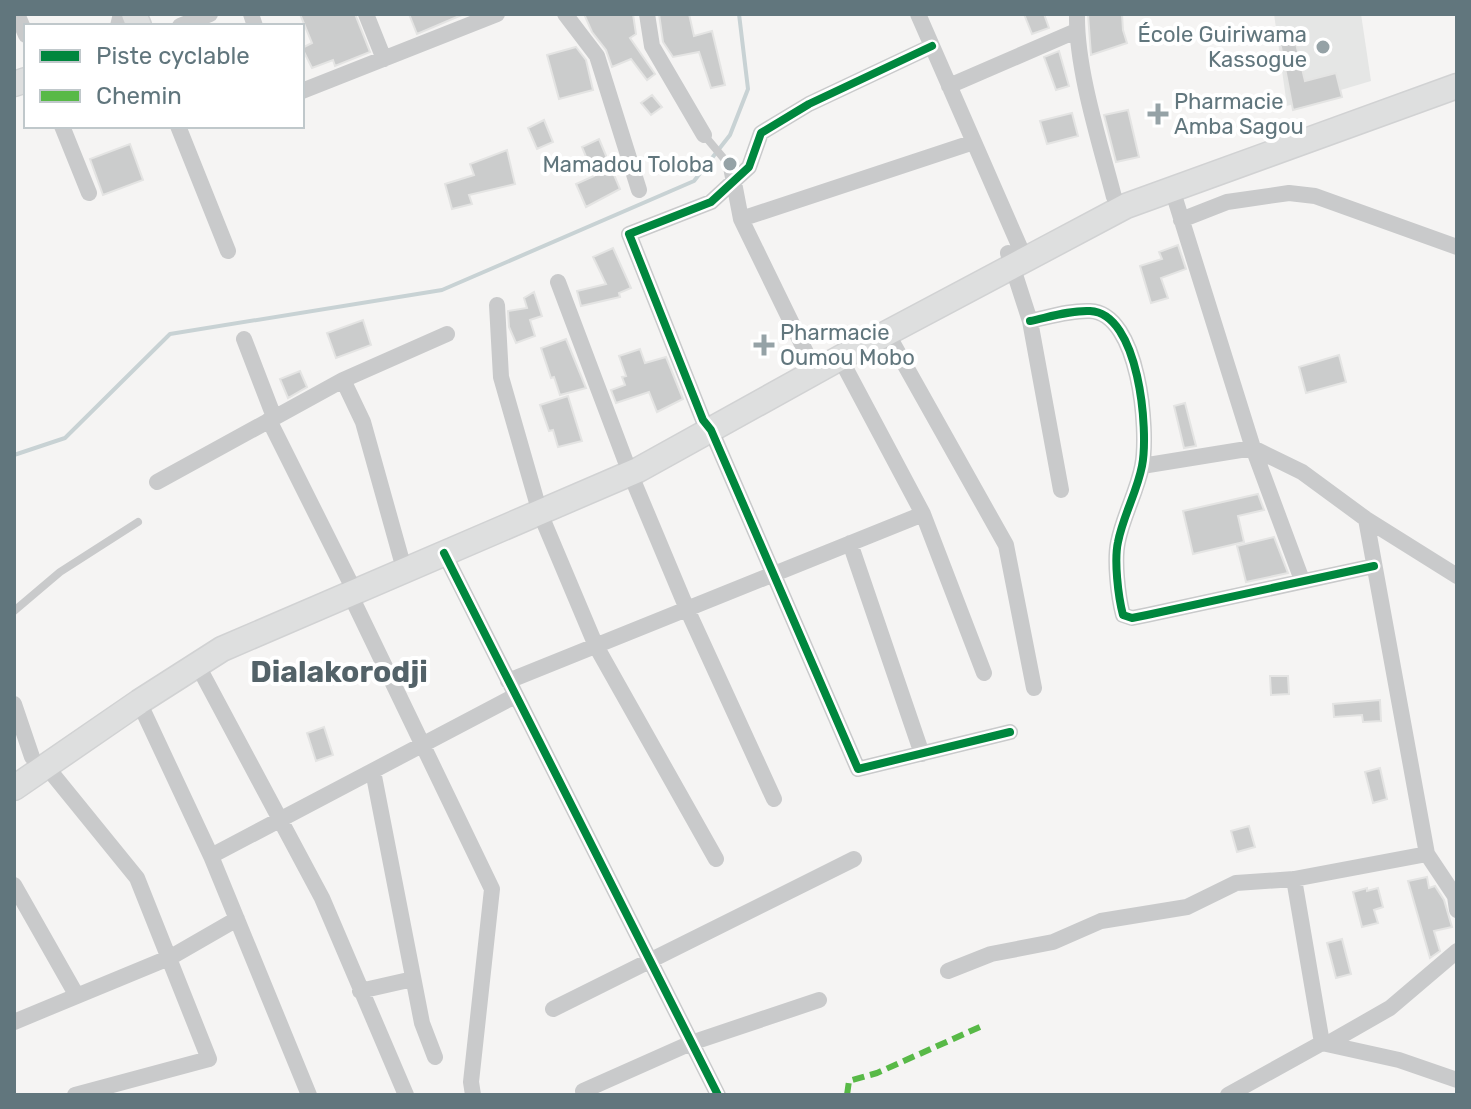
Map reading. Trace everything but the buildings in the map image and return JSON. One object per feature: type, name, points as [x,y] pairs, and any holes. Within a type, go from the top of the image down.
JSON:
[{"type":"main road","points":[[812,366],[840,358],[887,333],[1114,197],[1457,74]]},
{"type":"main road","points":[[14,788],[31,765],[216,637],[444,553],[628,467],[1016,256],[1126,206],[1457,86]]},
{"type":"main road","points":[[31,765],[222,649],[350,587],[401,558],[538,507]]},
{"type":"street","points":[[185,24],[210,14]]},
{"type":"street","points":[[366,14],[384,59]]},
{"type":"street","points":[[565,14],[597,56],[639,190]]},
{"type":"street","points":[[647,14],[652,46],[704,135]]},
{"type":"street","points":[[918,14],[974,142],[1016,256],[1061,490]]},
{"type":"street","points":[[304,90],[488,16]]},
{"type":"street","points":[[949,86],[1076,22],[1095,127],[1114,197]]},
{"type":"street","points":[[932,46],[809,104],[761,133],[749,167],[732,174],[711,202],[629,234],[707,425],[858,769],[1010,732]]},
{"type":"street","points":[[63,128],[89,193]]},
{"type":"street","points":[[179,128],[228,251]]},
{"type":"street","points":[[741,219],[974,142]]},
{"type":"street","points":[[732,174],[741,219],[812,366]]},
{"type":"street","points":[[1172,189],[1253,448],[1302,580]]},
{"type":"street","points":[[1181,220],[1227,202],[1289,193],[1315,196],[1457,247]]},
{"type":"street","points":[[558,282],[628,467],[687,609],[774,799]]},
{"type":"street","points":[[497,305],[501,377],[538,507],[596,646],[716,859]]},
{"type":"street","points":[[1030,321],[1093,310],[1117,324],[1133,362],[1144,401],[1142,466],[1117,544],[1119,601],[1123,615],[1132,618],[1374,566]]},
{"type":"street","points":[[887,333],[1006,545],[1034,688]]},
{"type":"street","points":[[157,482],[343,380],[447,334]]},
{"type":"street","points":[[244,339],[272,419],[492,889],[471,1082],[473,1095]]},
{"type":"street","points":[[840,358],[923,514],[984,673]]},
{"type":"street","points":[[343,380],[363,422],[401,558]]},
{"type":"street","points":[[1142,466],[1253,448],[1302,472],[1366,519],[1457,576]]},
{"type":"street","points":[[211,856],[422,745],[512,689],[596,646],[923,514]]},
{"type":"street","points":[[1366,519],[1427,854],[1455,896],[1457,910]]},
{"type":"street","points":[[850,543],[922,754]]},
{"type":"street","points":[[444,553],[718,1095]]},
{"type":"street","points":[[197,664],[322,898],[406,1095]]},
{"type":"street","points":[[139,702],[211,856],[309,1095]]},
{"type":"street","points":[[14,704],[31,765],[137,878],[209,1059],[75,1095]]},
{"type":"street","points":[[373,771],[422,1023],[435,1057]]},
{"type":"street","points":[[948,971],[991,954],[1053,942],[1101,921],[1187,907],[1236,883],[1294,879],[1427,854]]},
{"type":"street","points":[[553,1009],[854,859]]},
{"type":"street","points":[[1294,879],[1324,1044]]},
{"type":"street","points":[[14,885],[77,996]]},
{"type":"street","points":[[14,1022],[171,957],[237,919]]},
{"type":"street","points":[[1228,1095],[1390,1008],[1457,951]]},
{"type":"street","points":[[360,991],[413,979]]},
{"type":"street","points":[[583,1091],[691,1043],[819,1000]]},
{"type":"street","points":[[1324,1044],[1399,1060],[1457,1080]]},
{"type":"lane","points":[[704,135],[732,174]]},
{"type":"lane","points":[[14,611],[60,572],[138,522]]},
{"type":"shaded area","name":"École Guiriwama Kassogue","points":[[1274,14],[1361,14],[1371,81],[1287,106]]},
{"type":"waterway","points":[[14,455],[65,438],[170,334],[442,290],[694,181],[730,135],[748,89],[739,14]]},
{"type":"marked path","points":[[847,1095],[849,1081],[877,1073],[982,1026]]},
{"type":"cycle path","points":[[932,46],[809,104],[761,133],[749,167],[711,202],[629,234],[703,420],[711,430],[858,769],[1010,732]]},
{"type":"cycle path","points":[[1030,321],[1090,311],[1107,317],[1120,331],[1130,351],[1142,402],[1144,449],[1140,476],[1120,532],[1117,550],[1117,578],[1123,615],[1132,618],[1374,566]]},
{"type":"cycle path","points":[[444,553],[718,1095]]},
{"type":"place","name":"École Guiriwama Kassogue","points":[[1323,47]]},
{"type":"place","name":"Pharmacie Amba Sagou","points":[[1158,114]]},
{"type":"place","name":"Mamadou Toloba","points":[[730,164]]},
{"type":"place","name":"Pharmacie Oumou Mobo","points":[[764,345]]},
{"type":"district","name":"Dialakorodji","points":[[339,672]]}]
